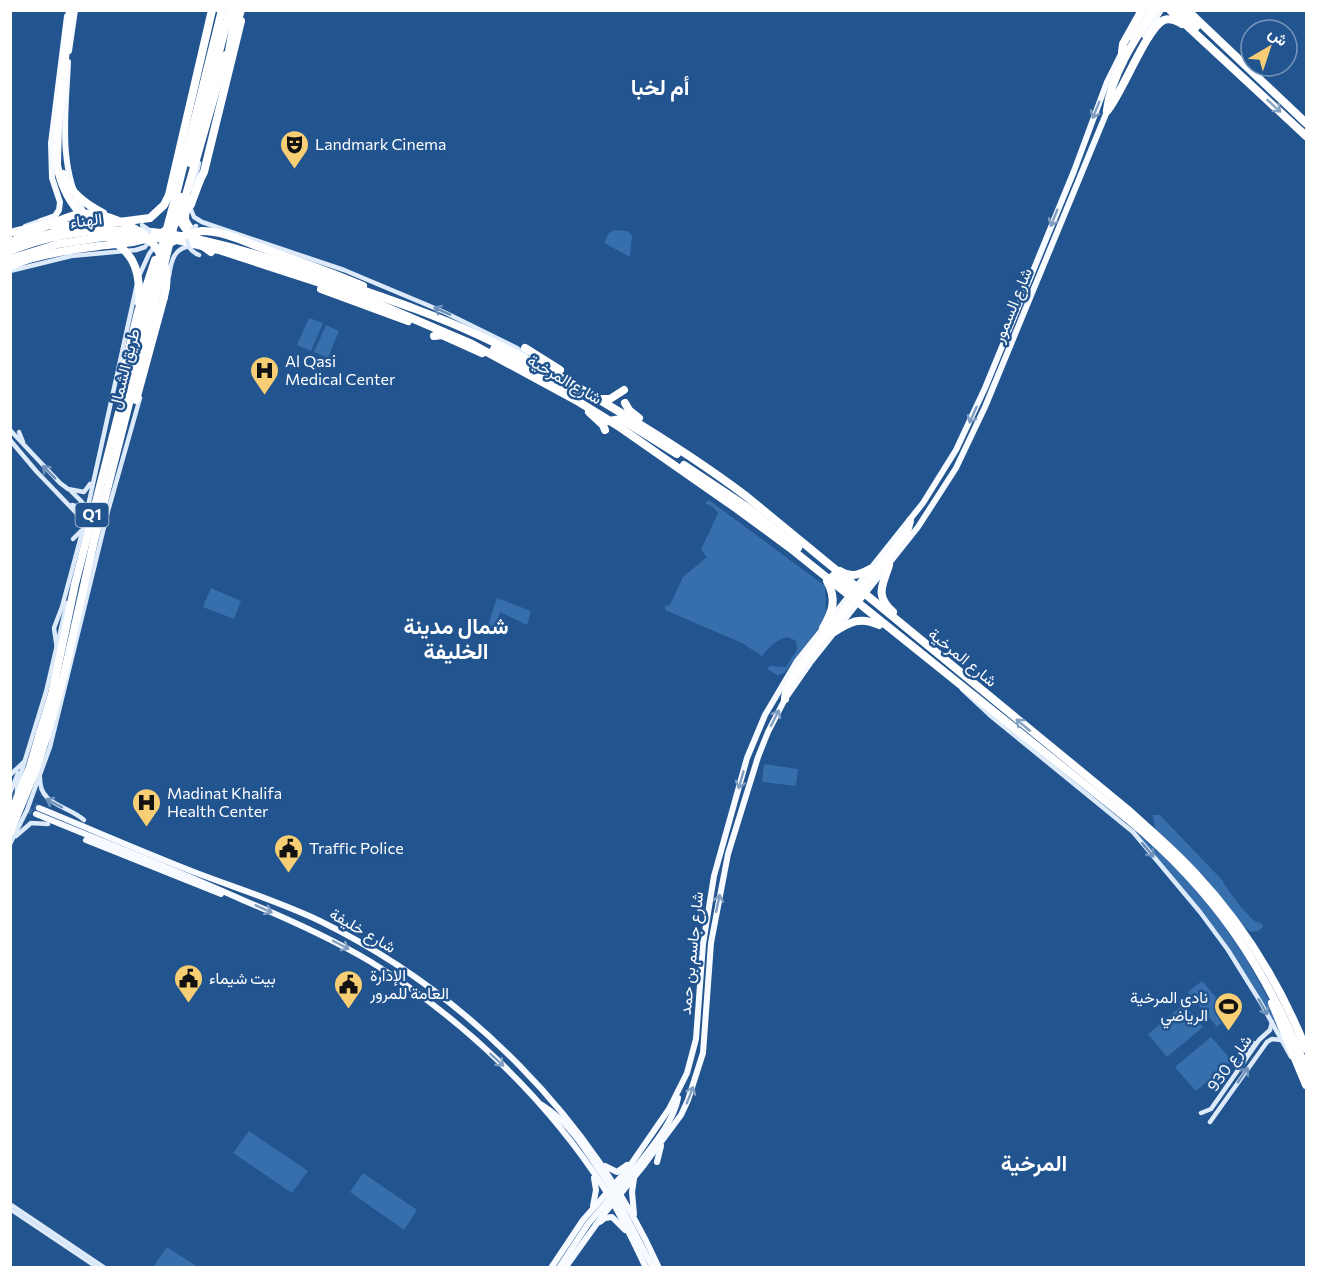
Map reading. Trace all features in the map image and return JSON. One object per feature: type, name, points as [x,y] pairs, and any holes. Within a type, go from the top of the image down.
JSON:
[{"type":"highway","points":[[69,10],[58,126],[58,165],[63,187],[78,211],[120,245],[132,260],[139,281],[139,308]]},
{"type":"highway","points":[[214,10],[175,193],[175,205],[182,225],[193,239],[211,252],[368,306],[441,334],[459,333],[543,375],[611,416],[616,416],[620,412]]},
{"type":"highway","name":"طريق الشمال","points":[[43,734],[64,675],[175,193],[222,10]]},
{"type":"highway","name":"طريق الشمال","points":[[175,193],[224,62],[230,10]]},
{"type":"highway","points":[[1122,52],[1142,10]]},
{"type":"highway","points":[[1107,111],[1110,94],[1120,70],[1154,10]]},
{"type":"highway","points":[[1170,10],[1306,136]]},
{"type":"highway","points":[[1179,10],[1244,71],[1280,96],[1306,123]]},
{"type":"highway","points":[[1189,10],[1266,86]]},
{"type":"highway","points":[[240,11],[202,140],[185,205],[185,220],[190,228],[201,235],[302,266],[321,276]]},
{"type":"highway","points":[[199,182],[204,172],[224,62],[239,34],[240,11]]},
{"type":"highway","points":[[10,266],[59,252],[138,242],[170,229],[184,215],[195,196],[199,182],[240,11]]},
{"type":"highway","points":[[1107,111],[1118,96],[1144,46],[1160,23],[1174,20],[1197,34]]},
{"type":"highway","points":[[68,63],[58,165],[75,194],[92,208],[137,229],[151,240],[157,247],[167,282],[106,506],[101,512]]},
{"type":"highway","points":[[11,239],[150,218],[175,193]]},
{"type":"highway","points":[[11,239],[72,216],[87,214],[112,218]]},
{"type":"highway","points":[[11,239],[47,225],[96,227],[108,234],[94,242],[50,250],[26,263]]},
{"type":"highway","points":[[117,413],[117,399],[139,308],[155,260],[165,246],[199,229],[222,234],[333,273],[388,296],[393,301]]},
{"type":"highway","name":"الهناء","points":[[10,252],[62,236],[108,234],[167,236]]},
{"type":"highway","name":"الهناء","points":[[10,259],[58,244],[108,234]]},
{"type":"highway","name":"شارع المرخية","points":[[167,236],[221,244],[321,276],[459,326],[530,359],[594,396],[720,477],[825,563],[892,632],[1129,820],[1168,854],[1223,916],[1254,961],[1282,1011],[1306,1068]]},
{"type":"highway","name":"شارع المرخية","points":[[167,236],[217,249],[360,296],[525,371],[579,402],[668,459],[753,520],[823,575],[907,629],[1127,809],[1192,870],[1227,912],[1266,968],[1289,1009],[1306,1049]]},
{"type":"highway","points":[[264,249],[325,263]]},
{"type":"highway","name":"طريق الشمال","points":[[43,734],[75,584],[117,413],[151,300]]},
{"type":"highway","points":[[368,306],[378,315]]},
{"type":"highway","points":[[525,348],[586,386],[596,401],[552,376],[543,375]]},
{"type":"highway","points":[[594,396],[610,399],[624,390]]},
{"type":"highway","points":[[579,402],[603,425],[605,430]]},
{"type":"highway","points":[[625,402],[629,410],[663,436],[664,440]]},
{"type":"highway","points":[[609,421],[621,419],[702,470],[754,508],[760,508]]},
{"type":"highway","points":[[668,459],[692,470],[747,507],[943,664],[954,668]]},
{"type":"highway","points":[[786,699],[787,690],[807,658],[907,532],[910,521]]},
{"type":"highway","points":[[825,563],[852,576],[870,569]]},
{"type":"highway","points":[[889,565],[882,582],[882,598],[907,629]]},
{"type":"highway","points":[[823,575],[832,591],[834,604],[823,628]]},
{"type":"highway","points":[[76,644],[83,589]]},
{"type":"highway","points":[[834,632],[849,622],[863,620],[892,632]]},
{"type":"highway","points":[[1003,726],[1014,729]]},
{"type":"highway","name":"Q1","points":[[10,816],[43,734]]},
{"type":"highway","name":"Q1","points":[[12,834],[36,769],[43,734]]},
{"type":"highway","points":[[1254,961],[1256,970],[1280,1018],[1306,1087]]},
{"type":"main road","points":[[69,10],[58,70],[51,143],[52,178],[54,188],[64,206],[72,207],[75,202],[75,192]]},
{"type":"main road","points":[[75,10],[68,63],[65,143],[69,172],[86,216]]},
{"type":"main road","name":"شارع السمور","points":[[857,595],[870,569],[910,521],[941,477],[964,435],[1074,171],[1107,82],[1147,10]]},
{"type":"main road","name":"شارع السمور","points":[[857,595],[889,565],[928,514],[968,445],[1107,111],[1131,61],[1161,10]]},
{"type":"main road","points":[[202,140],[189,208],[195,218],[208,225]]},
{"type":"main road","points":[[11,239],[57,214],[60,202]]},
{"type":"main road","points":[[10,272],[26,263],[145,248],[150,240],[149,230],[142,225],[102,215],[41,221]]},
{"type":"main road","points":[[199,255],[190,248],[187,240],[189,232],[208,225]]},
{"type":"main road","name":"شارع المرخية","points":[[208,225],[325,263],[444,312],[517,348],[530,359]]},
{"type":"main road","points":[[122,352],[135,290],[148,254],[154,247],[164,246],[169,250],[171,263]]},
{"type":"main road","name":"شارع المرخية","points":[[177,251],[187,246],[202,248],[268,266]]},
{"type":"main road","name":"طريق الشمال","points":[[12,834],[27,810],[54,731],[108,511],[167,292],[171,263],[177,251]]},
{"type":"main road","points":[[119,252],[131,260],[136,273],[126,319],[122,352]]},
{"type":"main road","name":"طريق الشمال","points":[[17,786],[57,649],[53,630],[72,570],[103,444],[122,352]]},
{"type":"main road","points":[[125,438],[129,434],[136,412]]},
{"type":"main road","points":[[10,430],[50,473],[82,500],[82,504],[75,507],[59,494]]},
{"type":"main road","points":[[19,432],[24,445]]},
{"type":"main road","points":[[10,440],[84,521]]},
{"type":"main road","points":[[941,477],[943,463]]},
{"type":"main road","points":[[68,489],[84,492],[89,488],[93,479]]},
{"type":"main road","points":[[73,539],[82,529]]},
{"type":"main road","points":[[68,564],[72,570]]},
{"type":"main road","points":[[62,607],[75,584]]},
{"type":"main road","points":[[57,649],[71,593]]},
{"type":"main road","name":"شارع جاسم بن حمد","points":[[565,1268],[669,1109],[690,1065],[696,1039],[703,944],[712,886],[747,758],[765,715],[797,661],[823,628],[857,595]]},
{"type":"main road","name":"شارع جاسم بن حمد","points":[[551,1268],[591,1211],[634,1179],[685,1108],[698,1070],[706,1031],[711,943],[728,854],[758,757],[786,699],[834,632],[857,595]]},
{"type":"main road","name":"شارع المرخية","points":[[959,684],[968,696],[1003,726],[1133,832],[1214,931],[1272,1022],[1306,1087]]},
{"type":"main road","points":[[10,775],[26,760]]},
{"type":"main road","points":[[21,766],[11,793],[23,819]]},
{"type":"main road","points":[[40,775],[40,787],[45,798],[76,813],[84,820]]},
{"type":"main road","points":[[17,786],[24,793],[33,793]]},
{"type":"main road","points":[[17,786],[17,802]]},
{"type":"main road","points":[[10,808],[33,793]]},
{"type":"main road","points":[[17,802],[30,801]]},
{"type":"main road","points":[[17,802],[27,810]]},
{"type":"main road","points":[[10,808],[15,808],[19,812],[11,843]]},
{"type":"main road","name":"شارع خليفة","points":[[646,1268],[633,1239],[614,1194],[601,1162],[577,1131],[505,1052],[421,981],[366,945],[291,908],[37,811],[239,898],[341,945],[405,985],[477,1042],[536,1101],[591,1168],[614,1194],[635,1218],[659,1268]]},
{"type":"main road","points":[[11,843],[28,825],[48,824]]},
{"type":"main road","points":[[86,840],[202,887],[239,898]]},
{"type":"main road","points":[[407,967],[421,981]]},
{"type":"main road","name":"شارع 930","points":[[1201,1113],[1211,1109],[1259,1040],[1270,1030],[1272,1022]]},
{"type":"main road","name":"شارع 930","points":[[1209,1122],[1267,1041],[1281,1040]]},
{"type":"main road","points":[[559,1268],[588,1224],[635,1168],[670,1120],[677,1104],[679,1091]]},
{"type":"main road","points":[[536,1101],[550,1110],[564,1124],[589,1156],[614,1194],[653,1268]]},
{"type":"main road","points":[[574,1120],[577,1131]]},
{"type":"main road","points":[[657,1162],[663,1140]]},
{"type":"main road","points":[[601,1162],[607,1168],[617,1172],[637,1157]]},
{"type":"main road","points":[[591,1168],[596,1191],[591,1211]]},
{"type":"main road","points":[[634,1179],[632,1192],[635,1218]]},
{"type":"main road","points":[[11,1204],[105,1268]]},
{"type":"main road","points":[[10,1209],[98,1268]]},
{"type":"main road","points":[[10,1214],[26,1219]]},
{"type":"main road","points":[[589,1233],[605,1218],[610,1217],[621,1224],[633,1239]]},
{"type":"main road","points":[[564,1249],[571,1228]]},
{"type":"shaded area","points":[[615,230],[627,231],[632,235],[630,257],[604,243],[609,233]]},
{"type":"shaded area","points":[[309,318],[323,323],[311,351],[297,345]]},
{"type":"shaded area","points":[[326,325],[339,331],[328,358],[314,352]]},
{"type":"shaded area","points":[[709,500],[825,586],[826,618],[784,673],[777,675],[767,669],[770,666],[786,667],[797,650],[796,641],[788,637],[780,640],[762,656],[742,643],[665,610],[665,606],[670,605],[683,577],[707,557],[701,550],[718,513],[705,503]]},
{"type":"shaded area","points":[[211,588],[241,601],[234,619],[203,607]]},
{"type":"shaded area","points":[[497,598],[531,611],[527,625],[500,612],[495,627],[488,625]]},
{"type":"shaded area","points":[[764,764],[798,769],[796,786],[762,782]]},
{"type":"shaded area","points":[[1153,815],[1160,815],[1223,881],[1240,906],[1263,927],[1251,932],[1241,925],[1155,829]]},
{"type":"shaded area","points":[[1136,832],[1185,879],[1228,931],[1263,988],[1290,1050],[1203,913]]},
{"type":"shaded area","points":[[1202,981],[1231,1015],[1217,1027],[1188,992]]},
{"type":"shaded area","points":[[1184,1004],[1203,1027],[1167,1057],[1148,1034]]},
{"type":"shaded area","points":[[1211,1037],[1232,1061],[1196,1091],[1175,1067]]},
{"type":"shaded area","points":[[249,1131],[308,1171],[292,1193],[233,1153]]},
{"type":"shaded area","points":[[363,1173],[417,1210],[404,1230],[350,1192]]},
{"type":"shaded area","points":[[167,1247],[198,1267],[155,1267]]},
{"type":"tunnel","points":[[10,795],[39,808]]},
{"type":"tunnel","points":[[10,802],[36,814]]},
{"type":"place","name":"Landmark Cinema","points":[[294,170]]},
{"type":"place","name":"Al Qasi Medical Center","points":[[264,396]]},
{"type":"place","name":"Madinat Khalifa Health Center","points":[[146,828]]},
{"type":"place","name":"Traffic Police","points":[[288,874]]},
{"type":"place","name":"بيت شيماء","points":[[188,1004]]},
{"type":"place","name":"الإدارة العامة للمرور","points":[[349,1010]]},
{"type":"place","name":"نادي المرخية الرياضي","points":[[1229,1032]]},
{"type":"district","name":"أم لخبا","points":[[660,87]]},
{"type":"district","name":"شمال مدينة الخليفة","points":[[456,638]]},
{"type":"district","name":"المرخية","points":[[1034,1163]]}]
